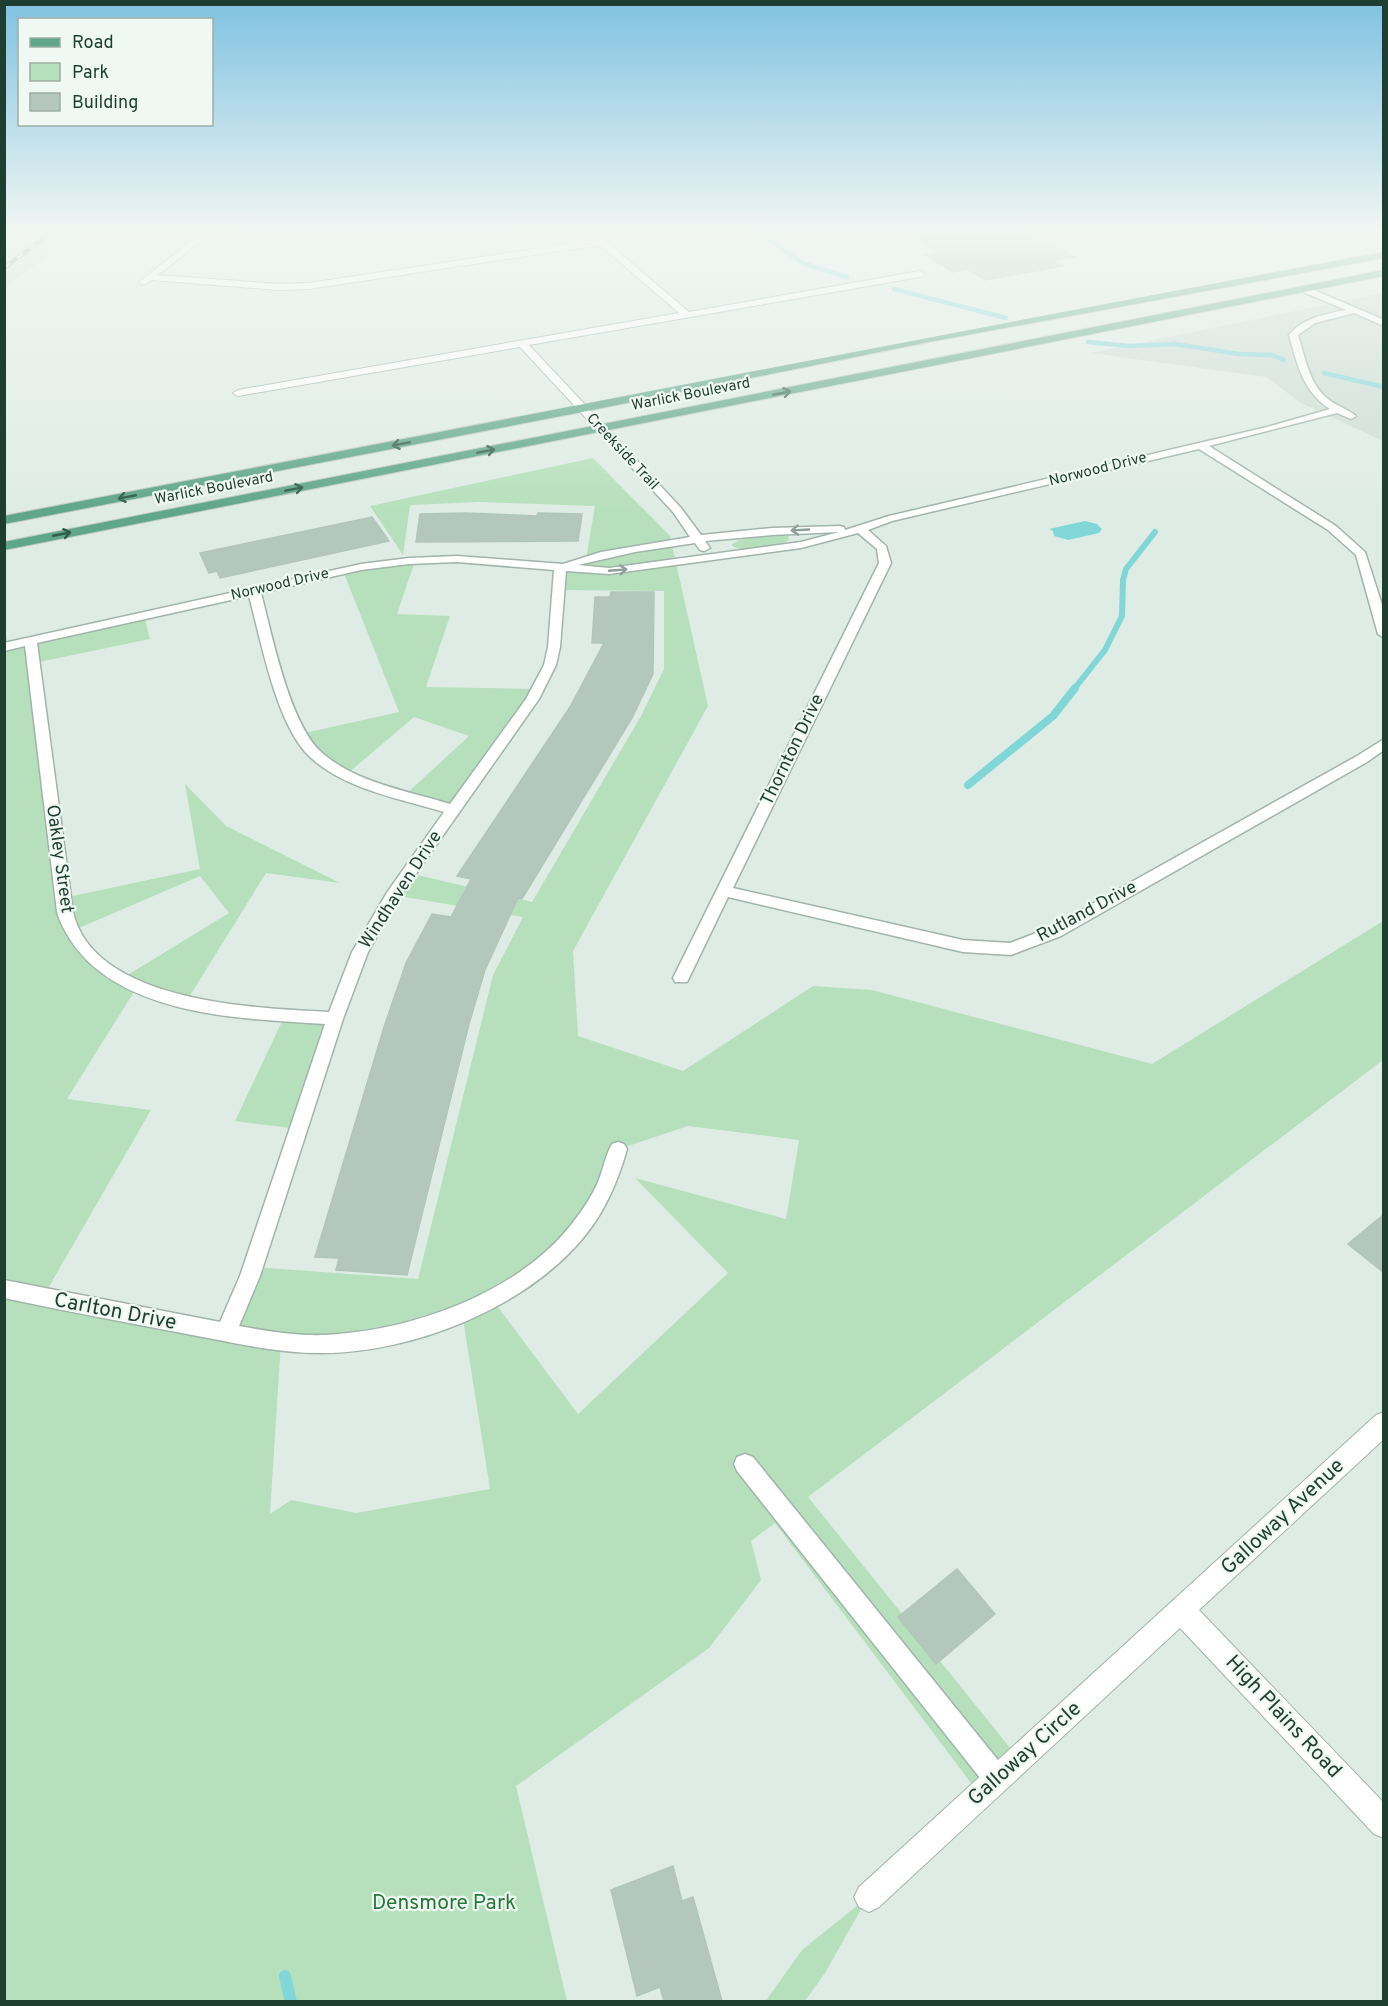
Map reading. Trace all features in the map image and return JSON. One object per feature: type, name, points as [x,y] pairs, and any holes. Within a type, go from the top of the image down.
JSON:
[{"type":"main road","name":"Warlick Boulevard","points":[[4,520],[582,410],[1005,325]]},
{"type":"main road","name":"Warlick Boulevard","points":[[4,546],[1125,325]]},
{"type":"street","points":[[238,393],[633,325]]},
{"type":"street","name":"Creekside Trail","points":[[523,344],[601,429]]},
{"type":"street","name":"Galloway Avenue","points":[[1182,1611],[1383,1423]]},
{"type":"street","name":"Galloway Circle","points":[[868,1897],[1182,1611]]},
{"type":"street","name":"High Plains Road","points":[[1182,1611],[1383,1824]]},
{"type":"lane","points":[[1304,325],[1293,335],[1310,387],[1321,399],[1351,416]]},
{"type":"lane","name":"Norwood Drive","points":[[4,647],[361,567],[409,561],[457,559],[609,571],[712,562],[801,545],[889,519],[1337,410]]},
{"type":"lane","name":"Creekside Trail","points":[[601,429],[677,510],[712,562]]},
{"type":"lane","points":[[1200,445],[1332,528],[1356,548],[1360,554],[1383,634]]},
{"type":"lane","name":"Norwood Drive","points":[[560,567],[628,551],[699,540],[792,530],[859,528]]},
{"type":"lane","name":"Thornton Drive","points":[[681,978],[885,562],[882,548],[859,528]]},
{"type":"lane","name":"Windhaven Drive","points":[[226,1332],[250,1276],[335,1019],[374,926],[543,681],[554,647],[560,567]]},
{"type":"lane","points":[[254,591],[292,719],[305,742],[315,753],[340,771],[453,810]]},
{"type":"lane","name":"Oakley Street","points":[[31,641],[63,898],[68,924],[79,943],[92,959],[108,972],[152,993],[207,1005],[335,1019]]},
{"type":"lane","name":"Rutland Drive","points":[[724,891],[963,946],[1011,949],[1055,933],[1362,759],[1383,743]]},
{"type":"lane","name":"Carlton Drive","points":[[4,1289],[280,1341],[323,1344],[360,1341],[411,1332],[474,1308],[519,1282],[550,1258],[576,1230],[598,1201],[618,1149]]},
{"type":"lane","points":[[746,1464],[997,1779]]},
{"type":"shaded area","points":[[1229,325],[1383,325],[1383,441],[1301,403],[1266,377],[1091,353]]},
{"type":"green space","name":"Densmore Park","points":[[593,458],[670,536],[708,706],[573,951],[578,1036],[683,1071],[813,986],[872,990],[1152,1064],[1383,921],[1383,1060],[808,1497],[1019,1759],[980,1795],[775,1523],[751,1541],[761,1580],[709,1648],[516,1786],[567,2001],[5,2001],[5,629],[8,646],[144,615],[150,639],[34,663],[63,898],[200,869],[185,784],[226,826],[340,883],[266,873],[186,1002],[137,987],[67,1099],[151,1110],[43,1297],[226,1332],[254,1267],[418,1279],[493,975],[523,917],[393,895],[409,873],[532,902],[641,716],[664,669],[664,591],[558,590],[560,567],[586,559],[595,506],[479,502],[410,505],[403,555],[370,506]],"holes":[[[200,876],[229,913],[121,979],[72,931]],[[688,1126],[799,1140],[786,1219],[635,1178],[728,1273],[578,1414],[492,1299],[576,1230],[619,1149]],[[462,1313],[490,1489],[356,1513],[291,1500],[270,1514],[281,1341],[411,1332]]]},
{"type":"green space","points":[[777,534],[788,536],[789,540],[760,549],[743,549],[731,545],[739,540]]},
{"type":"green space","points":[[415,561],[397,614],[450,616],[426,687],[538,689],[453,810],[405,795],[469,736],[414,717],[347,774],[300,734],[399,712],[343,571]]},
{"type":"green space","points":[[285,1015],[335,1019],[299,1129],[235,1121]]},
{"type":"green space","points":[[868,1897],[825,1973],[805,2001],[765,2002],[802,1950]]},
{"type":"water","points":[[1085,521],[1097,524],[1102,529],[1099,533],[1068,540],[1054,536],[1053,531],[1049,529]]},
{"type":"building","points":[[538,513],[582,514],[578,541],[416,542],[420,514],[537,516]]},
{"type":"building","points":[[372,517],[389,541],[220,578],[217,571],[209,573],[200,553]]},
{"type":"building","points":[[611,592],[654,592],[653,674],[632,718],[522,899],[518,898],[485,970],[469,1024],[407,1275],[336,1270],[339,1258],[315,1257],[384,1027],[406,963],[432,914],[451,917],[471,879],[457,876],[570,707],[604,643],[592,643],[595,597],[610,597]]},
{"type":"building","points":[[1383,1215],[1383,1272],[1348,1244]]},
{"type":"building","points":[[957,1569],[995,1614],[936,1664],[898,1617]]},
{"type":"building","points":[[673,1866],[682,1901],[693,1897],[722,2001],[664,2001],[660,1987],[637,1996],[611,1890]]},
{"type":"waterway","points":[[1088,342],[1129,346],[1175,344],[1239,354],[1272,355],[1284,360]]},
{"type":"waterway","points":[[1324,373],[1384,387]]},
{"type":"waterway","points":[[1074,689],[1105,650],[1122,616],[1123,580],[1126,569],[1155,532]]},
{"type":"waterway","points":[[968,785],[1053,716],[1075,688]]},
{"type":"waterway","points":[[285,1976],[291,2002]]}]
